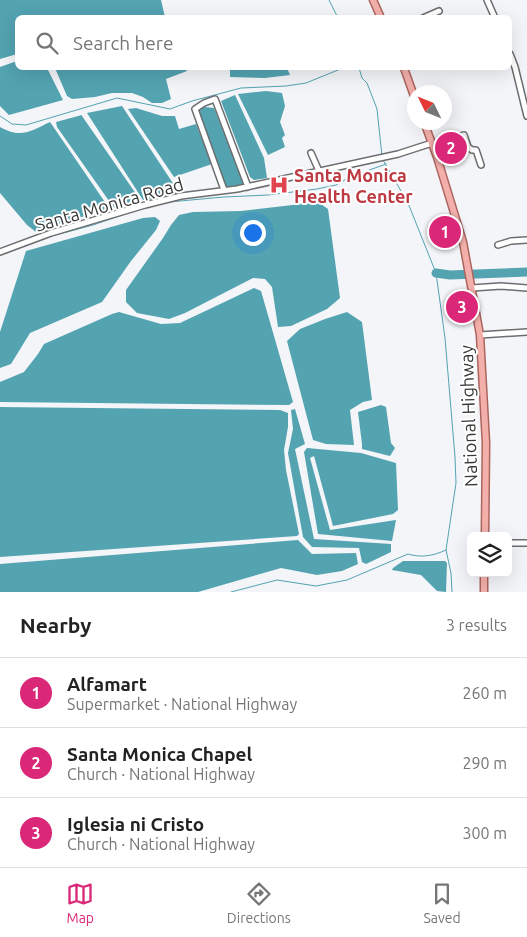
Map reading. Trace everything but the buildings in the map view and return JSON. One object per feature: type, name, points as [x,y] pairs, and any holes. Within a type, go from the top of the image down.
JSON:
[{"type":"main road","points":[[373,0],[380,15]]},
{"type":"main road","points":[[405,70],[410,85]]},
{"type":"main road","name":"National Highway","points":[[427,130],[463,242],[480,334],[486,443],[485,532]]},
{"type":"main road","points":[[484,577],[484,592]]},
{"type":"street","points":[[487,0],[494,15]]},
{"type":"street","points":[[430,15],[439,11]]},
{"type":"street","points":[[512,59],[527,116]]},
{"type":"street","points":[[224,190],[195,109],[215,99],[248,186]]},
{"type":"street","name":"Santa Monica Road","points":[[0,252],[51,233],[181,196],[248,186],[382,157],[464,136],[468,147],[476,150],[481,165]]},
{"type":"street","points":[[311,153],[320,170]]},
{"type":"street","points":[[498,245],[511,241],[527,240]]},
{"type":"street","points":[[472,287],[501,286],[527,288]]},
{"type":"street","points":[[480,334],[496,335],[527,332]]},
{"type":"street","points":[[512,543],[527,543]]},
{"type":"water","points":[[0,0],[161,0],[165,15],[15,15],[15,55],[0,59]]},
{"type":"water","points":[[15,62],[15,70],[48,70],[63,100],[9,115],[0,106],[0,67]]},
{"type":"water","points":[[56,70],[187,71],[166,79],[171,99],[162,103],[152,103],[132,93],[112,93],[72,99],[67,96]]},
{"type":"water","points":[[230,70],[288,70],[290,75],[265,78],[230,77]]},
{"type":"water","points":[[266,91],[282,93],[285,106],[280,122],[285,135],[282,138],[285,147],[268,155],[238,94]]},
{"type":"water","points":[[235,95],[264,158],[267,178],[254,180],[250,177],[221,101]]},
{"type":"water","points":[[122,106],[180,194],[143,200],[87,113]]},
{"type":"water","points":[[136,108],[162,116],[175,116],[179,129],[196,124],[212,164],[174,177],[128,109]]},
{"type":"water","points":[[214,108],[244,184],[236,187],[227,187],[224,184],[196,109]]},
{"type":"water","points":[[82,115],[141,201],[114,208],[57,127],[56,122]]},
{"type":"water","points":[[50,122],[109,208],[36,232],[27,225],[0,193],[0,127],[7,131],[20,133],[31,131]]},
{"type":"water","points":[[318,202],[328,209],[340,298],[327,309],[291,326],[278,327],[272,287],[265,279],[253,278],[185,313],[169,319],[137,313],[126,302],[126,290],[179,215],[193,212],[241,211]]},
{"type":"water","points":[[155,217],[160,221],[156,230],[102,302],[30,333],[11,364],[0,368],[0,332],[26,251],[143,218]]},
{"type":"water","points":[[254,288],[261,291],[293,402],[289,405],[0,402],[0,382],[24,372],[44,344],[119,312],[161,324],[180,323]]},
{"type":"water","points":[[347,312],[362,322],[372,400],[363,402],[350,410],[354,445],[326,444],[313,440],[287,341],[300,329]]},
{"type":"water","points":[[381,405],[386,407],[391,443],[395,448],[390,456],[362,449],[358,412]]},
{"type":"water","points":[[0,407],[280,410],[288,413],[288,427],[284,450],[286,470],[299,534],[297,536],[0,557]]},
{"type":"water","points":[[295,409],[305,444],[295,449],[314,539],[391,544],[391,552],[366,564],[362,562],[359,548],[312,547],[303,537],[288,453],[293,429],[291,410]]},
{"type":"water","points":[[307,448],[361,453],[396,463],[398,510],[393,514],[333,526],[314,456],[310,458],[330,530],[396,520],[392,541],[318,534],[304,452]]},
{"type":"water","points":[[298,540],[312,554],[356,553],[358,564],[342,571],[317,575],[281,568],[198,592],[0,592],[0,564]]},
{"type":"water","points":[[403,561],[445,561],[447,563],[446,592],[437,591],[421,575],[392,570]]},
{"type":"waterway","points":[[329,0],[336,15]]},
{"type":"waterway","points":[[0,116],[12,124],[26,125],[117,98],[170,109],[241,88],[306,83],[338,70]]},
{"type":"waterway","points":[[360,70],[377,109],[382,156]]},
{"type":"waterway","points":[[383,160],[408,203],[436,273],[445,338],[455,457],[456,483],[446,550],[451,573],[452,592]]},
{"type":"waterway","points":[[0,255],[52,236],[169,202],[268,195],[317,189],[336,185],[350,177],[386,164]]},
{"type":"waterway","points":[[436,273],[450,275],[527,272]]},
{"type":"waterway","points":[[231,592],[277,580],[316,586],[347,580],[408,554],[427,556],[446,550]]},
{"type":"place","name":"Santa Monica Chapel","points":[[451,148]]},
{"type":"place","name":"Santa Monica Health Center","points":[[279,185]]},
{"type":"place","name":"Alfamart","points":[[445,232]]},
{"type":"place","name":"Iglesia ni Cristo","points":[[462,307]]}]
